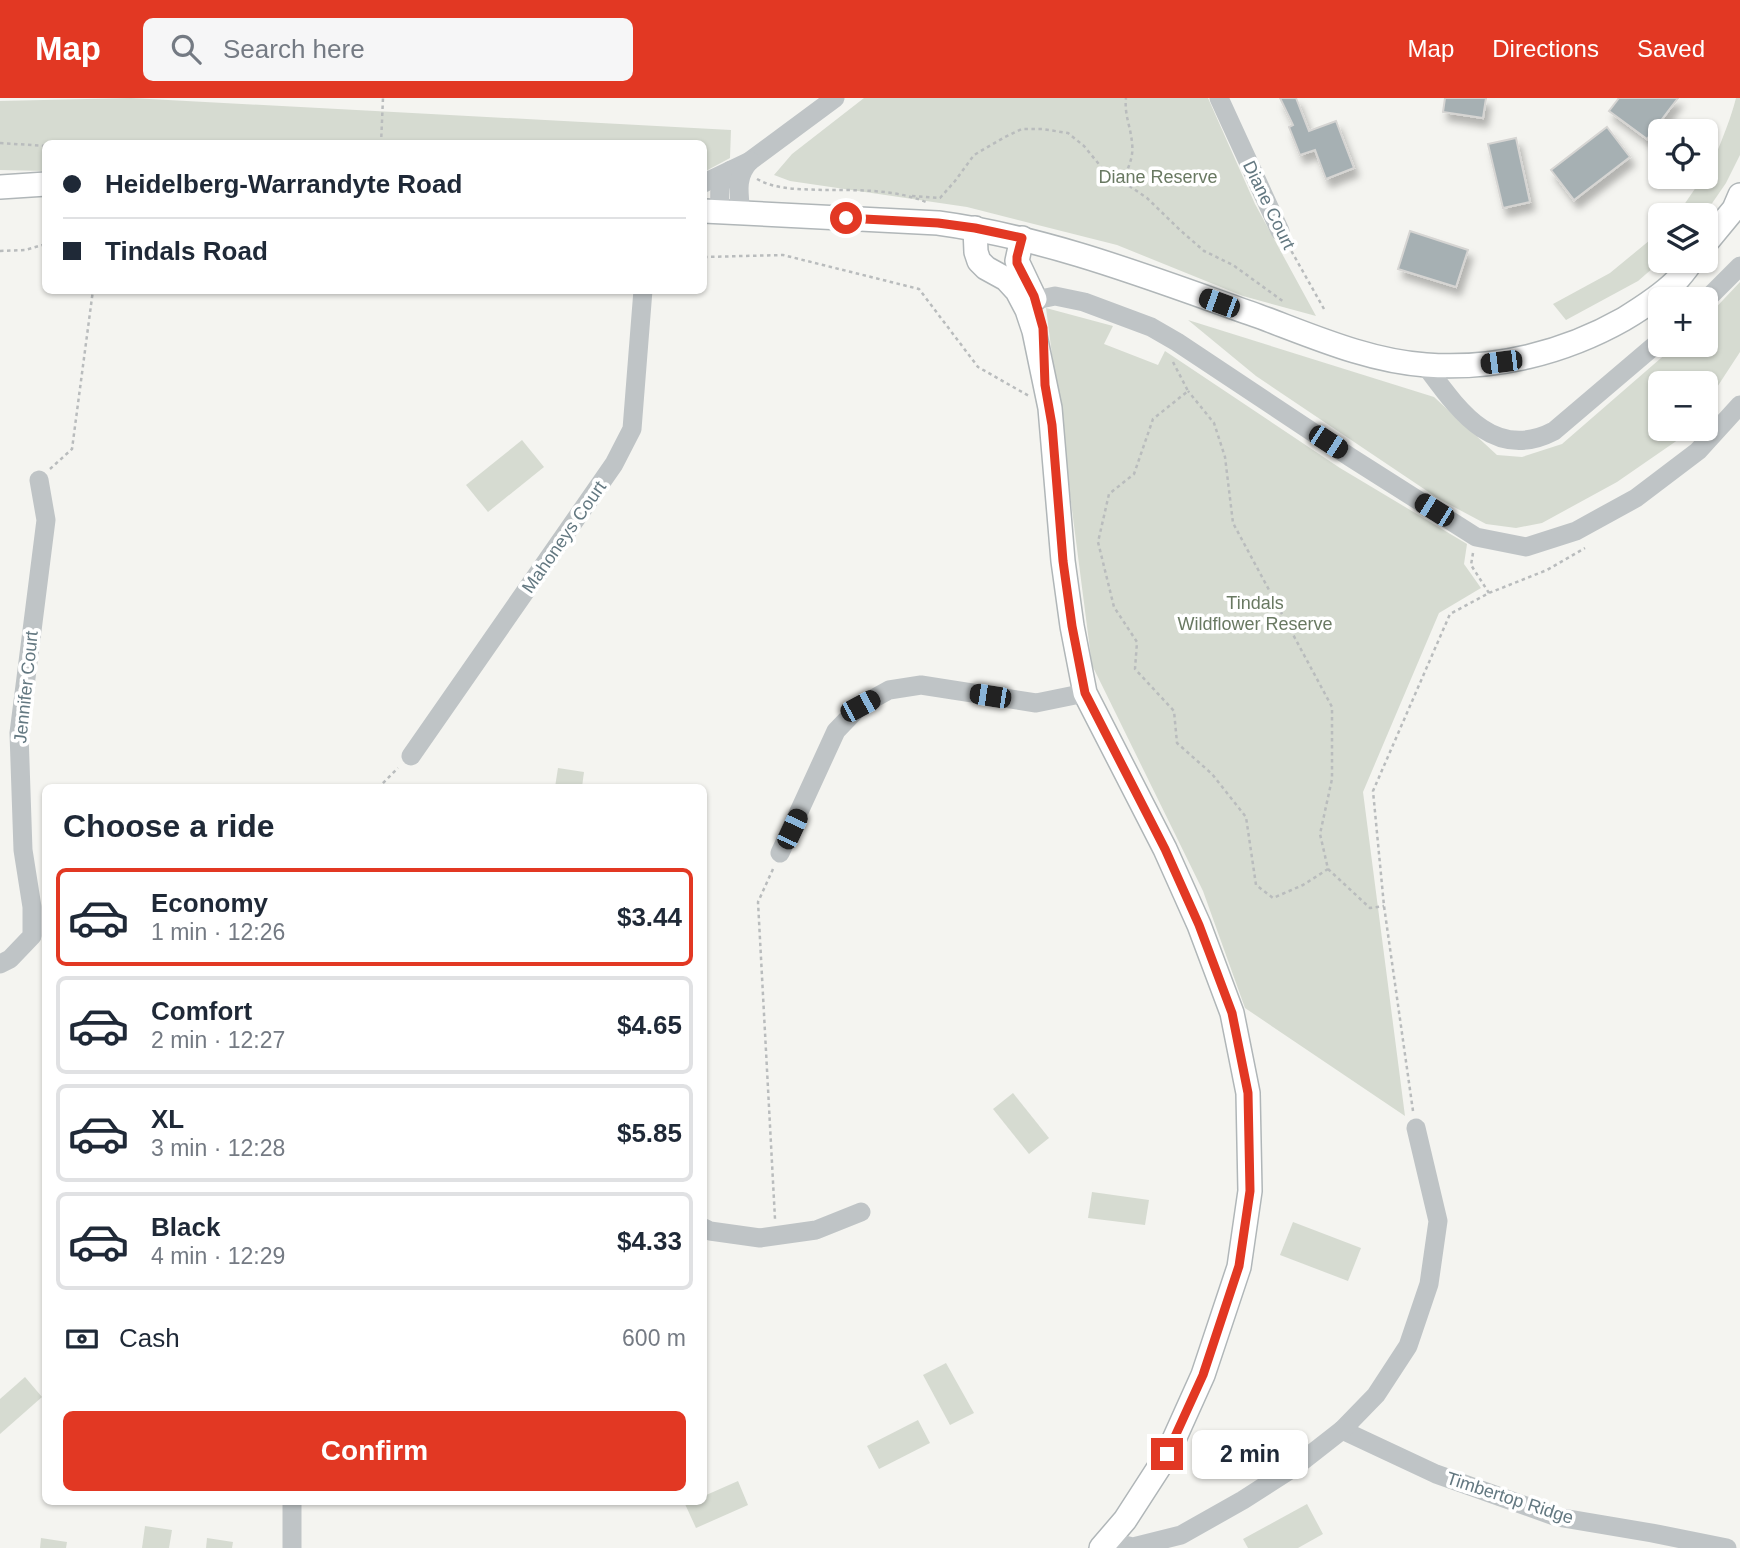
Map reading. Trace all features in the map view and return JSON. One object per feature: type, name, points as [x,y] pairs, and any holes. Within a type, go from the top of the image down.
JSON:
[{"type":"main road","points":[[0,187],[42,184]]},
{"type":"main road","points":[[1718,228],[1734,209],[1740,195]]},
{"type":"main road","points":[[722,212],[907,221],[975,228],[1022,238],[1112,264],[1348,348],[1391,360],[1425,365],[1501,362],[1535,356],[1569,345],[1613,325],[1643,307],[1682,273]]},
{"type":"main road","points":[[975,228],[979,261],[1010,282],[1030,302]]},
{"type":"main road","points":[[1022,238],[1017,263],[1030,302],[1050,408],[1063,561],[1085,693],[1165,849],[1199,925],[1232,1013],[1248,1093],[1250,1191],[1239,1266],[1203,1375],[1167,1454],[1125,1520],[1104,1544]]},
{"type":"street","points":[[707,182],[750,161],[835,98]]},
{"type":"street","name":"Diane Court","points":[[1219,98],[1280,231]]},
{"type":"street","points":[[722,212],[738,186],[742,171],[750,161]]},
{"type":"street","points":[[722,212],[720,186],[724,176],[731,170]]},
{"type":"street","points":[[1718,288],[1740,266]]},
{"type":"street","name":"Mahoneys Court","points":[[411,756],[614,464],[632,429],[643,294]]},
{"type":"street","points":[[1030,302],[1055,296],[1084,302],[1151,327],[1476,537],[1526,547],[1576,531],[1636,498],[1698,451],[1740,405]]},
{"type":"street","points":[[1425,365],[1451,400],[1470,419],[1496,436],[1524,442],[1541,437],[1562,424],[1648,351]]},
{"type":"street","name":"Jennifer Court","points":[[0,964],[10,959],[32,936],[32,907],[23,850],[19,733],[46,520],[39,480]]},
{"type":"street","points":[[780,853],[836,731],[860,706],[889,690],[922,685],[1036,703],[1085,693]]},
{"type":"street","points":[[1104,1544],[1133,1547],[1181,1535],[1296,1466],[1342,1430],[1376,1395],[1408,1346],[1430,1284],[1438,1221],[1416,1128]]},
{"type":"street","points":[[707,1230],[760,1238],[816,1230],[861,1212]]},
{"type":"street","name":"Timbertop Ridge","points":[[1342,1430],[1436,1474],[1557,1517],[1727,1548]]},
{"type":"street","points":[[292,1505],[292,1548]]},
{"type":"path","points":[[381,140],[383,98]]},
{"type":"path","points":[[1122,181],[1131,163],[1132,144],[1126,98]]},
{"type":"path","points":[[750,161],[754,177],[778,187],[940,198],[974,155],[1005,137],[1022,129],[1068,133],[1084,146],[1107,174],[1147,198],[1205,251],[1233,265],[1284,302]]},
{"type":"path","points":[[0,143],[42,145]]},
{"type":"path","points":[[912,197],[931,204]]},
{"type":"path","name":"Diane Court","points":[[1280,231],[1324,309]]},
{"type":"path","points":[[0,251],[25,250],[42,245]]},
{"type":"path","points":[[707,257],[783,255],[919,289],[978,367],[1050,408]]},
{"type":"path","points":[[39,480],[72,449],[92,294]]},
{"type":"path","points":[[1167,336],[1167,353],[1188,391],[1214,423],[1225,457],[1233,523],[1332,707],[1332,779],[1321,834],[1328,869],[1370,908],[1384,906]]},
{"type":"path","points":[[1188,391],[1153,419],[1134,474],[1109,494],[1098,542],[1114,607],[1137,642],[1135,669],[1174,711],[1177,743],[1212,774],[1246,817],[1256,884],[1273,898],[1303,885],[1328,869]]},
{"type":"path","points":[[1476,537],[1471,565],[1489,593]]},
{"type":"path","points":[[1416,1128],[1384,906],[1373,792],[1450,614],[1489,593],[1547,570],[1591,544]]},
{"type":"path","points":[[382,784],[411,756]]},
{"type":"path","points":[[776,1236],[758,902],[780,853]]},
{"type":"green space","points":[[131,98],[731,130],[730,158],[707,170],[707,140],[42,140],[42,171],[0,170],[0,101]]},
{"type":"green space","name":"Diane Reserve","points":[[864,98],[1208,98],[1255,204],[1316,316],[1243,296],[1117,245],[967,207],[790,181],[774,175],[792,154]]},
{"type":"green space","points":[[1736,98],[1740,98],[1740,155],[1726,183],[1712,203],[1685,203],[1695,189],[1718,189],[1718,150]]},
{"type":"green space","points":[[1648,242],[1648,272],[1638,281],[1566,320],[1553,304],[1610,273]]},
{"type":"green space","points":[[1740,282],[1740,352],[1718,386],[1718,371],[1648,371],[1648,441],[1676,441],[1617,482],[1542,523],[1516,528],[1486,524],[1439,499],[1256,376],[1188,320],[1434,397],[1497,455],[1522,457],[1562,444],[1662,357],[1718,357],[1718,305]]},
{"type":"green space","name":"Tindals Wildflower Reserve","points":[[1046,308],[1113,326],[1104,344],[1158,365],[1165,351],[1340,468],[1467,544],[1464,564],[1481,588],[1439,613],[1363,792],[1405,1116],[1245,1008],[1203,891],[1092,665]]},
{"type":"green space","points":[[522,440],[544,467],[488,512],[466,485]]},
{"type":"green space","points":[[558,768],[584,772],[582,784],[555,784]]},
{"type":"green space","points":[[1013,1093],[1049,1138],[1029,1154],[993,1109]]},
{"type":"green space","points":[[1092,1192],[1149,1200],[1145,1225],[1088,1218]]},
{"type":"green space","points":[[1293,1222],[1361,1248],[1348,1281],[1280,1255]]},
{"type":"green space","points":[[946,1363],[974,1413],[950,1425],[923,1375]]},
{"type":"green space","points":[[25,1377],[42,1397],[0,1434],[0,1399]]},
{"type":"green space","points":[[918,1420],[930,1443],[879,1469],[867,1446]]},
{"type":"green space","points":[[738,1481],[748,1505],[696,1528],[685,1505],[707,1505],[707,1495]]},
{"type":"green space","points":[[1307,1504],[1323,1534],[1298,1548],[1248,1548],[1243,1539]]},
{"type":"green space","points":[[145,1526],[172,1530],[169,1548],[142,1548]]},
{"type":"green space","points":[[41,1538],[67,1542],[66,1548],[40,1548]]},
{"type":"green space","points":[[207,1538],[233,1542],[232,1548],[206,1548]]},
{"type":"building","points":[[1280,98],[1296,98],[1309,131],[1336,121],[1354,168],[1326,179],[1315,150],[1300,155],[1289,127],[1293,125]]},
{"type":"building","points":[[1445,98],[1486,98],[1483,118],[1443,112]]},
{"type":"building","points":[[1619,98],[1678,98],[1662,119],[1648,119],[1647,139],[1609,111]]},
{"type":"building","points":[[1607,127],[1630,157],[1574,200],[1551,170]]},
{"type":"building","points":[[1516,138],[1530,202],[1503,208],[1488,144]]},
{"type":"building","points":[[1410,231],[1468,250],[1456,287],[1398,269]]},
{"type":"route","points":[[846,218],[938,223],[1022,238],[1017,263],[1034,296],[1043,328],[1045,385],[1052,425],[1063,561],[1085,693],[1165,849],[1199,925],[1232,1013],[1248,1093],[1250,1191],[1239,1266],[1203,1375],[1167,1454]]}]
